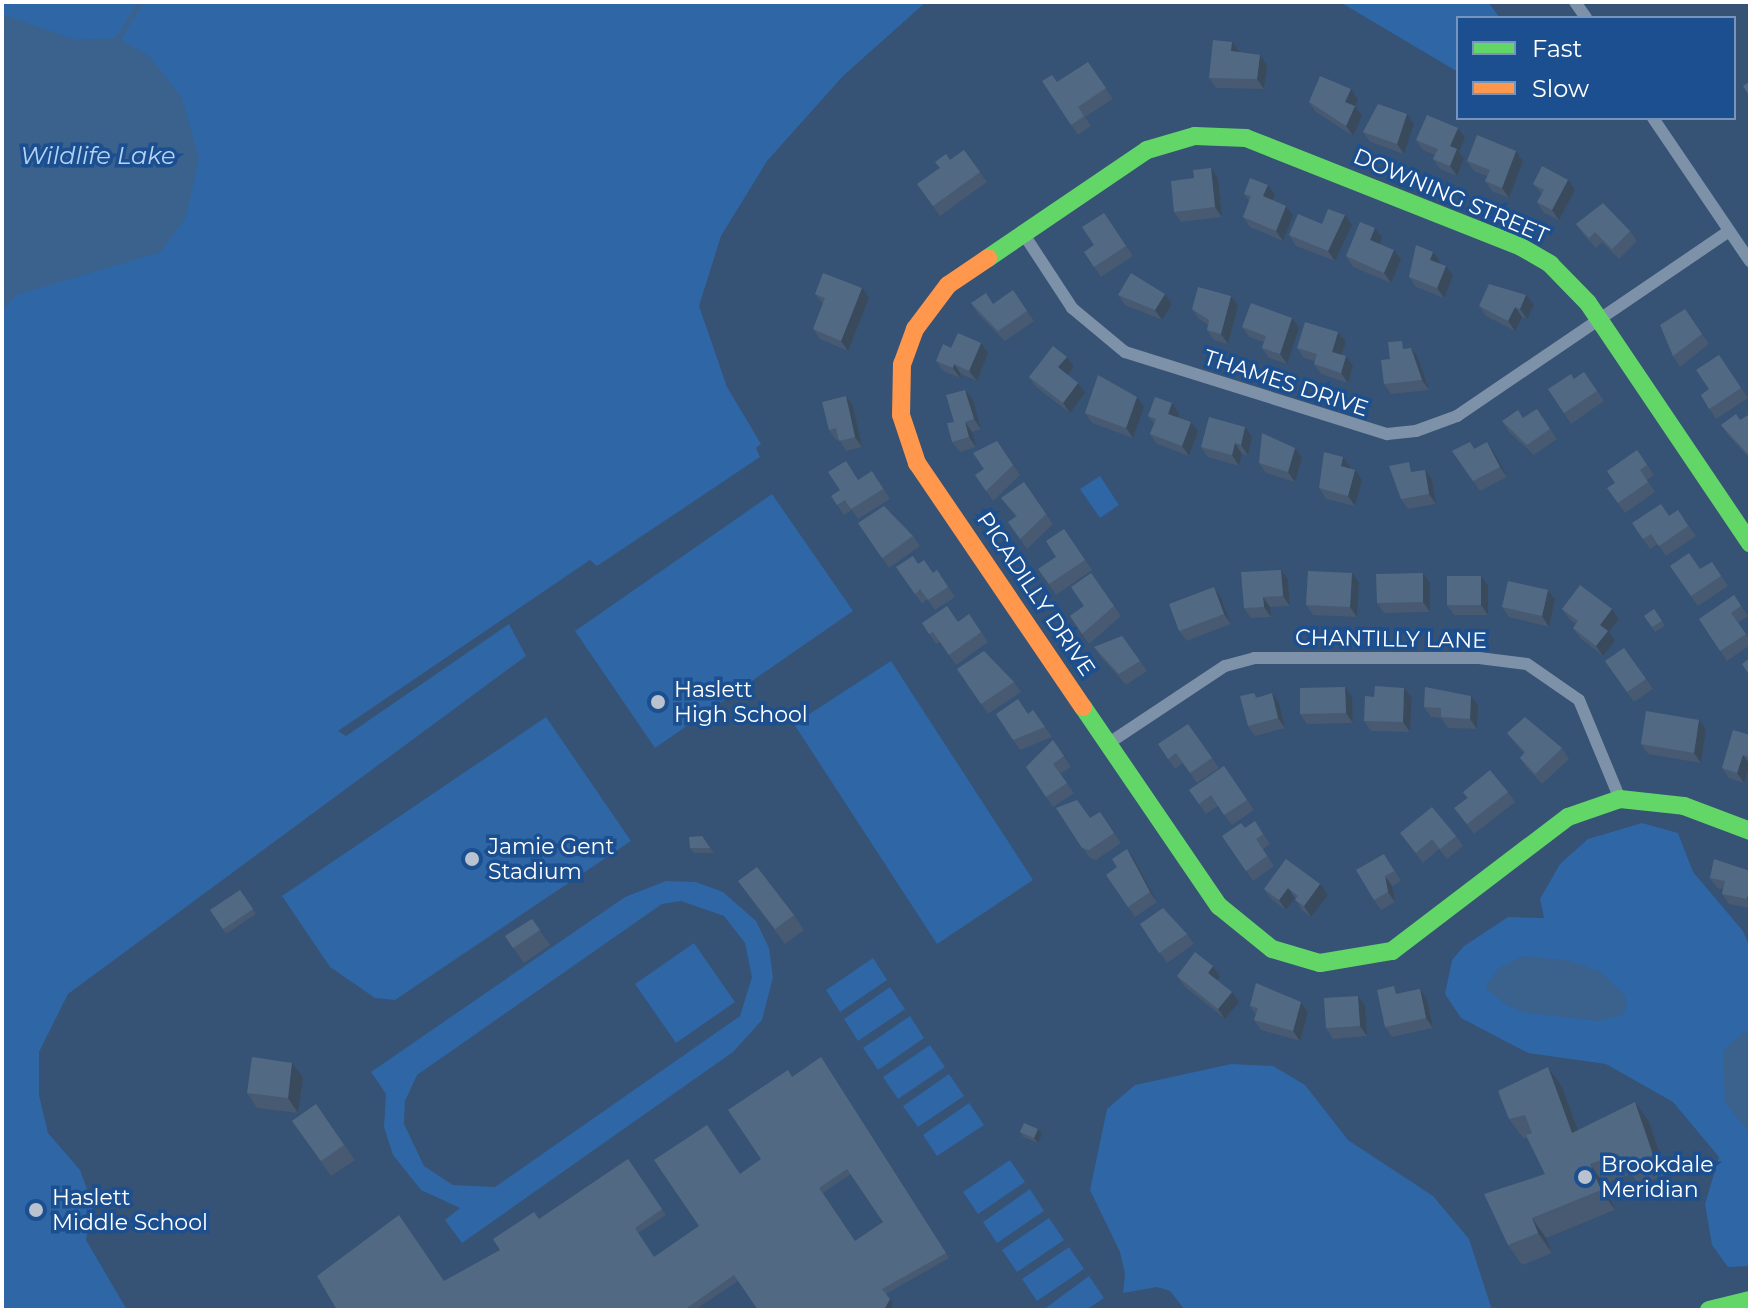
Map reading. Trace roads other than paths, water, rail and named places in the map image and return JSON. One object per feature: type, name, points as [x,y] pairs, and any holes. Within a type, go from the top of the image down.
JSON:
[{"type":"street","points":[[1654,120],[1750,261]]},
{"type":"street","name":"DOWNING STREET","points":[[1023,233],[1147,150],[1195,136],[1238,137],[1521,247],[1562,274],[1600,319],[1750,543]]},
{"type":"street","name":"THAMES DRIVE","points":[[1023,233],[1072,308],[1125,352],[1372,433],[1401,433],[1444,423],[1729,231]]},
{"type":"street","name":"PICADILLY DRIVE","points":[[1023,233],[948,285],[924,313],[902,364],[901,415],[917,463],[1225,912],[1257,940],[1303,961],[1355,961],[1409,942],[1568,817],[1620,799]]},
{"type":"street","name":"CHANTILLY LANE","points":[[1109,743],[1199,682],[1254,658],[1479,658],[1527,664],[1579,700],[1603,748],[1620,799]]},
{"type":"street","points":[[1620,799],[1684,806],[1750,831]]},
{"type":"street","points":[[1709,1310],[1750,1300]]},
{"type":"water","name":"Wildlife Lake","points":[[2,14],[75,40],[118,38],[150,57],[182,98],[199,158],[186,217],[161,252],[16,295],[2,312]]},
{"type":"water","points":[[1523,956],[1571,961],[1600,972],[1624,994],[1627,1004],[1623,1015],[1599,1021],[1526,1013],[1507,1005],[1485,988],[1499,968]]},
{"type":"water","points":[[1745,1031],[1750,1037],[1750,1133],[1725,1103],[1723,1051]]},
{"type":"waterway","points":[[118,38],[140,2]]},
{"type":"place","name":"Haslett High School","points":[[658,702]]},
{"type":"place","name":"Jamie Gent Stadium","points":[[472,859]]},
{"type":"place","name":"Brookdale Meridian","points":[[1585,1177]]},
{"type":"place","name":"Haslett Middle School","points":[[36,1210]]}]
